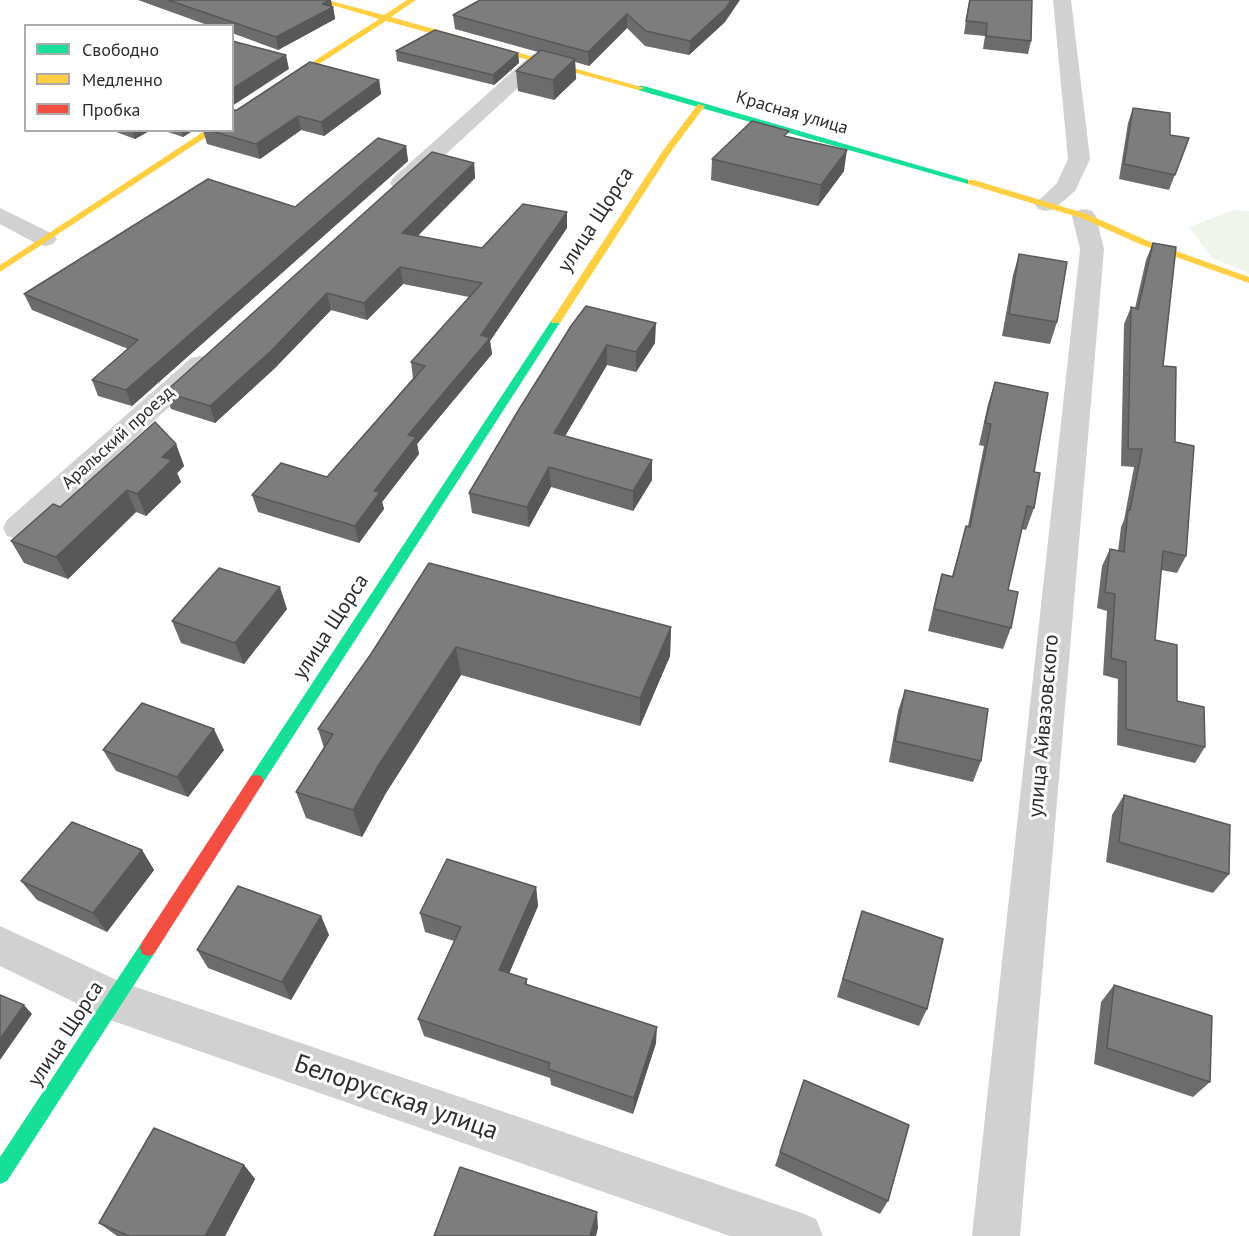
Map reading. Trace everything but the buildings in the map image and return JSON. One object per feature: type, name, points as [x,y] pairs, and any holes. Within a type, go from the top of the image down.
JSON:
[{"type":"street","name":"Красная улица","points":[[319,0],[537,59],[1046,204],[1084,216],[1145,243],[1249,280]]},
{"type":"street","points":[[234,117],[412,0]]},
{"type":"street","points":[[1046,204],[1067,186],[1079,159],[1062,0]]},
{"type":"street","points":[[379,202],[537,59]]},
{"type":"street","name":"улица Щорса","points":[[0,1174],[668,148],[702,106]]},
{"type":"street","points":[[0,269],[210,132]]},
{"type":"street","points":[[0,215],[45,240]]},
{"type":"street","name":"улица Айвазовского","points":[[996,1236],[1092,249],[1084,216]]},
{"type":"street","name":"Аральский проезд","points":[[18,528],[221,345]]},
{"type":"street","name":"Белорусская улица","points":[[0,945],[113,1000],[799,1236]]},
{"type":"shaded area","points":[[1234,210],[1249,211],[1249,273],[1212,258],[1189,227]]},
{"type":"traffic: fast","points":[[641,88],[971,182]]},
{"type":"traffic: fast","points":[[256,781],[556,321]]},
{"type":"traffic: fast","points":[[0,1174],[148,948]]},
{"type":"traffic: slow","points":[[319,0],[641,88]]},
{"type":"traffic: slow","points":[[234,117],[412,0]]},
{"type":"traffic: slow","points":[[556,321],[668,149],[701,106]]},
{"type":"traffic: slow","points":[[0,269],[210,132]]},
{"type":"traffic: slow","points":[[971,182],[1084,216],[1145,243],[1249,280]]},
{"type":"traffic: jam","points":[[148,948],[256,781]]}]
